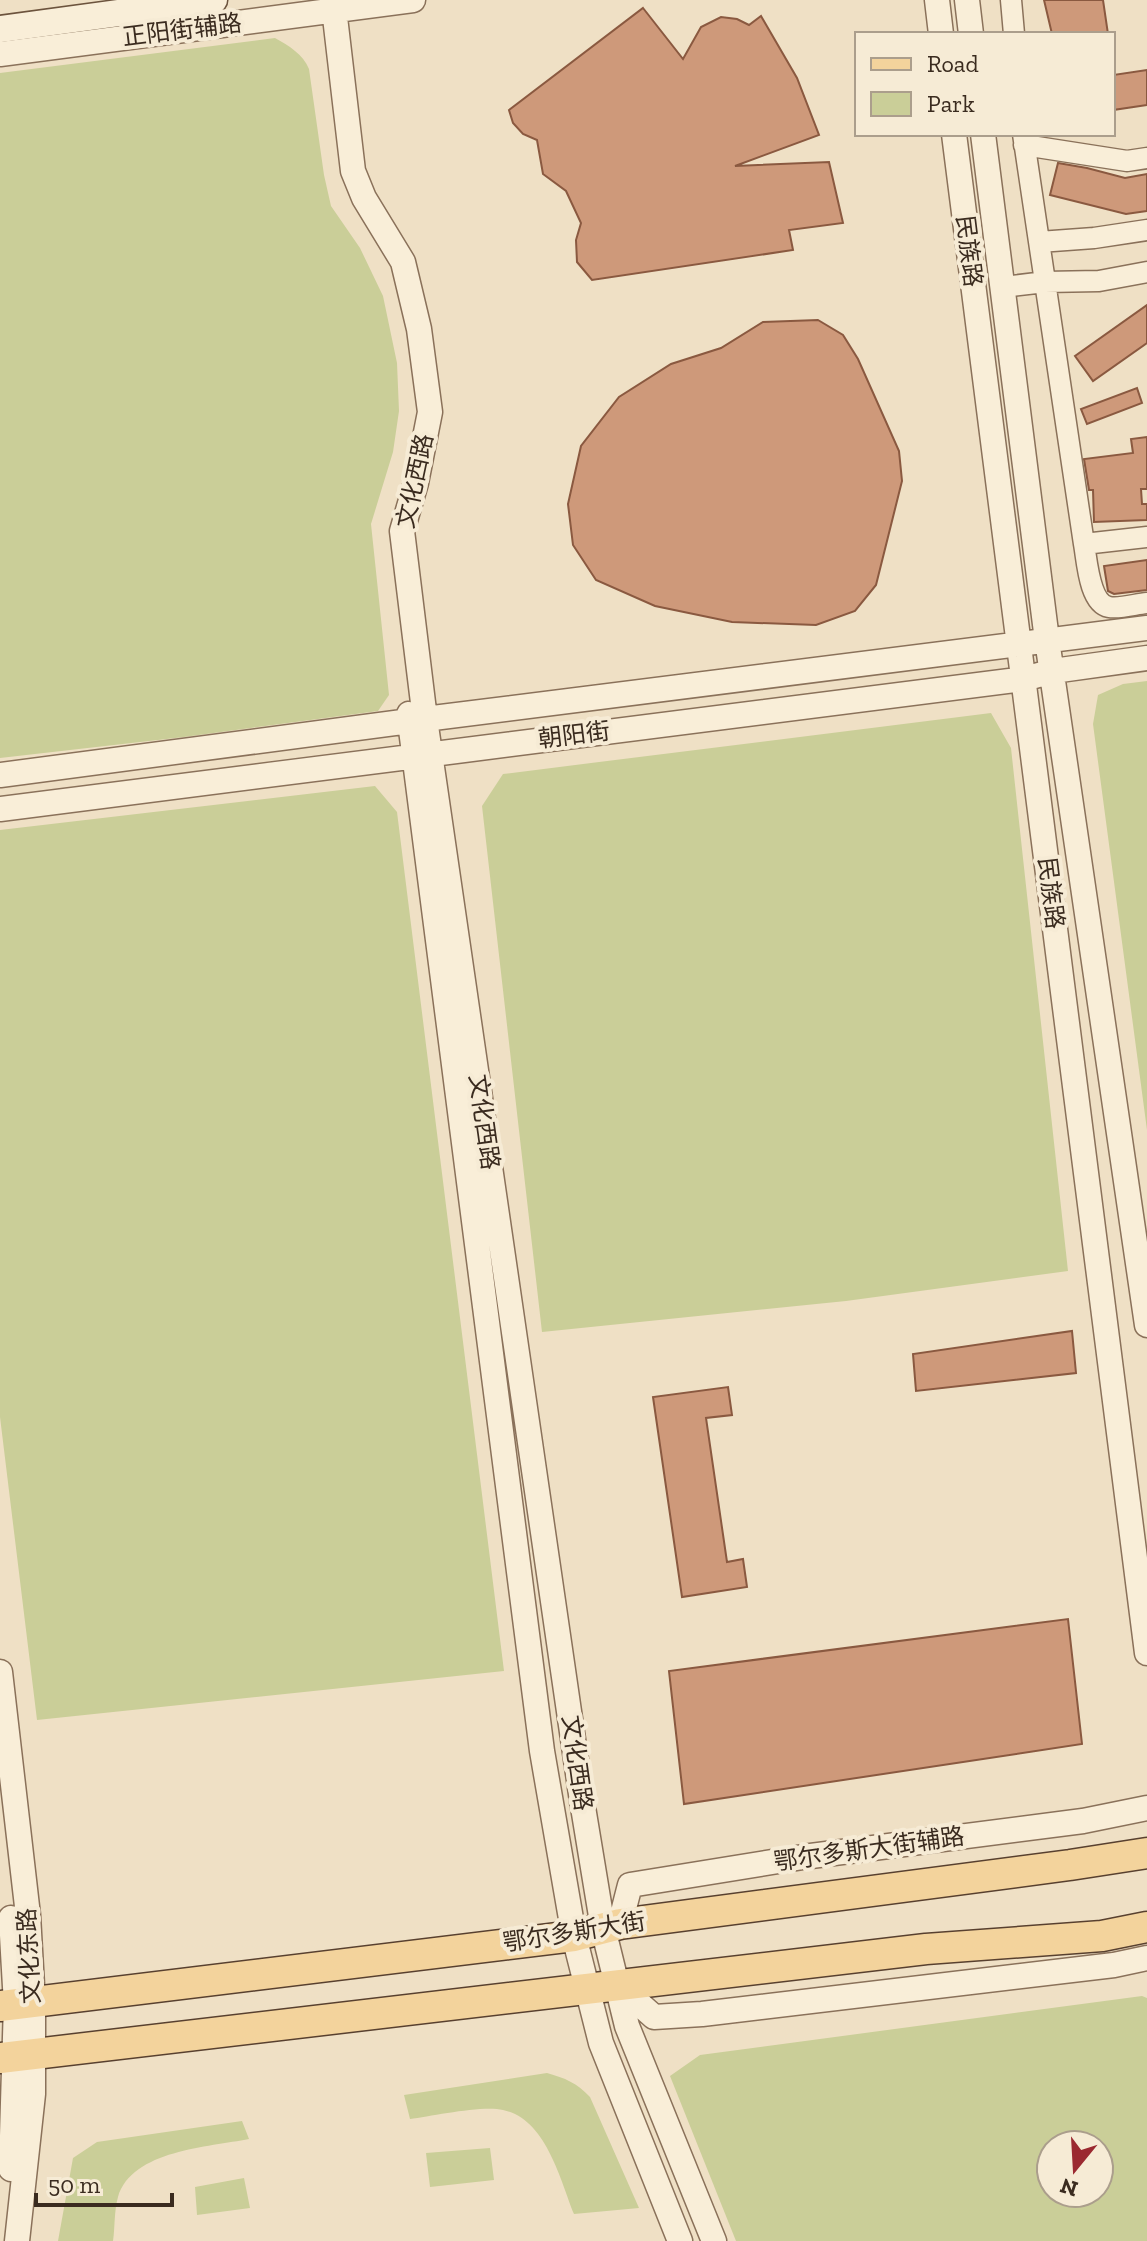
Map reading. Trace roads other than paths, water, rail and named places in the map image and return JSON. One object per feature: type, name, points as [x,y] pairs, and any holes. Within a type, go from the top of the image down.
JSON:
[{"type":"main road","points":[[0,29],[214,0]]},
{"type":"main road","name":"鄂尔多斯大街","points":[[16,2005],[574,1936],[612,1926],[1147,1853]]},
{"type":"main road","points":[[16,2056],[926,1949],[1102,1936],[1147,1927]]},
{"type":"street","name":"正阳街辅路","points":[[0,54],[326,6],[413,0]]},
{"type":"street","points":[[937,0],[941,32]]},
{"type":"street","points":[[967,0],[971,32]]},
{"type":"street","points":[[1011,0],[1014,32]]},
{"type":"street","name":"文化西路","points":[[326,6],[353,171],[364,198],[403,262],[419,329],[430,412],[416,483],[402,531],[418,720],[540,1735],[574,1936],[601,2043],[680,2241]]},
{"type":"street","name":"民族路","points":[[954,136],[1147,1653]]},
{"type":"street","name":"民族路","points":[[983,136],[1047,640],[1147,1325]]},
{"type":"street","points":[[1147,158],[1127,161],[1024,139],[1093,593],[1109,607],[1147,603]]},
{"type":"street","points":[[1039,242],[1147,230]]},
{"type":"street","points":[[1003,287],[1099,281],[1147,272]]},
{"type":"street","points":[[1084,544],[1147,537]]},
{"type":"street","name":"朝阳街","points":[[0,775],[1147,628]]},
{"type":"street","name":"朝阳街","points":[[0,809],[1024,679],[1053,671],[1147,658]]},
{"type":"street","name":"文化西路","points":[[422,754],[582,1801],[612,1926],[617,1984],[627,2026],[714,2241]]},
{"type":"street","name":"文化东路","points":[[0,1672],[28,1915],[16,2005]]},
{"type":"street","name":"文化东路","points":[[0,1792],[9,1868],[16,2005],[10,2194],[4,2241]]},
{"type":"street","name":"鄂尔多斯大街辅路","points":[[612,1926],[630,1885],[803,1857],[1083,1821],[1147,1808]]},
{"type":"street","points":[[617,1984],[654,2017],[702,2014],[1114,1965],[1147,1958]]},
{"type":"street","name":"文化东路","points":[[16,2056],[33,2094],[17,2241]]}]
